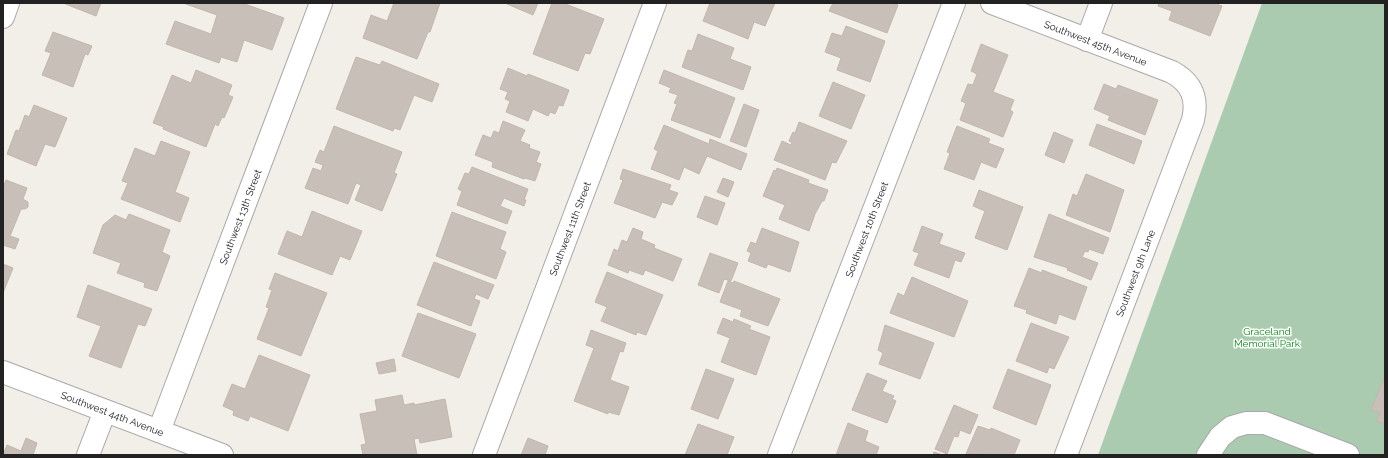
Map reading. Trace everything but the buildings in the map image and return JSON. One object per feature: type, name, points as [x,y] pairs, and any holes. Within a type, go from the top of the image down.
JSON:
[{"type":"street","points":[[3,17],[8,3]]},
{"type":"street","name":"Southwest 13th Street","points":[[159,431],[321,3]]},
{"type":"street","name":"Southwest 11th Street","points":[[484,455],[655,3]]},
{"type":"street","name":"Southwest 10th Street","points":[[779,455],[954,3]]},
{"type":"street","name":"Southwest 45th Avenue","points":[[992,3],[1172,72],[1181,77],[1192,91]]},
{"type":"street","points":[[1087,40],[1101,3]]},
{"type":"street","name":"Southwest 9th Lane","points":[[1066,455],[1193,120],[1196,102],[1192,91]]},
{"type":"street","name":"Southwest 44th Avenue","points":[[3,372],[222,455]]},
{"type":"street","points":[[88,455],[105,411]]},
{"type":"street","points":[[1208,455],[1220,437],[1232,427],[1246,423],[1264,423],[1348,455]]},
{"type":"green space","name":"Graceland Memorial Park","points":[[1262,3],[1385,3],[1385,455],[1098,455]]}]
